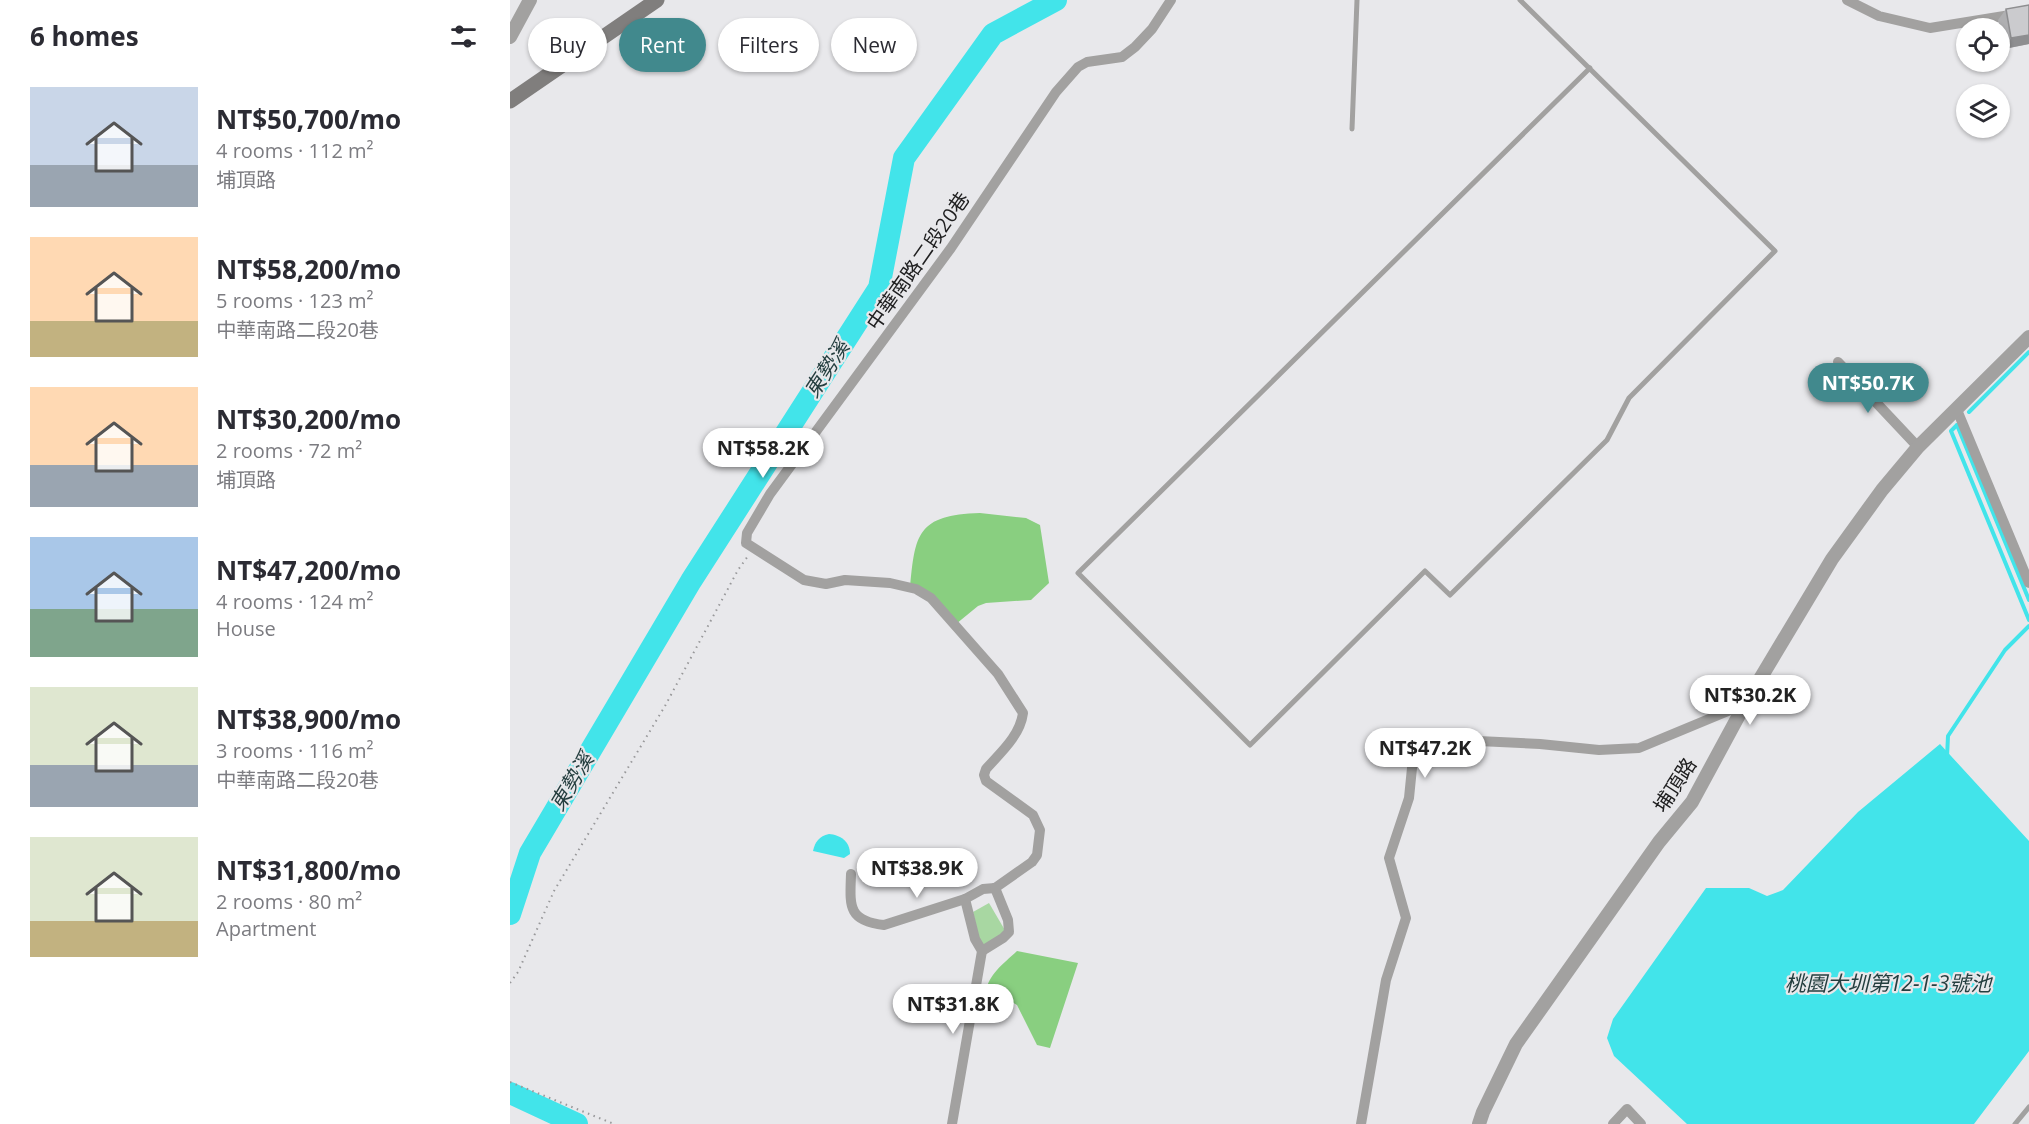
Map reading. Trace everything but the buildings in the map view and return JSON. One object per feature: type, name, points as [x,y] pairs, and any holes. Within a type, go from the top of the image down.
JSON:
[{"type":"main road","points":[[510,101],[657,0]]},
{"type":"street","points":[[510,37],[530,0]]},
{"type":"street","name":"中華南路二段20巷","points":[[754,548],[746,543],[747,533],[770,494],[951,248],[1056,92],[1078,68],[1087,62],[1122,57],[1135,47],[1152,29],[1171,0]]},
{"type":"street","points":[[1847,0],[1879,16],[1930,28],[2029,12]]},
{"type":"street","name":"埔頂路","points":[[1479,1124],[1516,1044],[1659,842],[1692,802],[1745,704],[1832,559],[1882,490],[1918,447],[2029,337]]},
{"type":"street","points":[[1838,362],[1918,447]]},
{"type":"street","points":[[1957,410],[2029,583]]},
{"type":"street","points":[[754,548],[804,580],[826,584],[845,580],[890,583],[916,589],[931,598],[998,674],[1023,713],[1022,724],[986,769],[984,775],[986,781],[1033,815],[1040,830],[1037,855],[1032,862],[995,888],[983,889],[965,899],[884,925],[872,924],[857,918],[852,911],[851,874]]},
{"type":"street","points":[[1361,1124],[1386,980],[1406,918],[1389,858],[1408,798],[1415,738],[1540,744],[1599,750],[1638,748],[1745,704]]},
{"type":"street","points":[[982,951],[1010,932],[1008,920],[995,888]]},
{"type":"street","points":[[952,1124],[982,951],[975,939],[965,899]]},
{"type":"street","points":[[1613,1124],[1627,1109],[1641,1124]]},
{"type":"lane","points":[[1352,129],[1356,0]]},
{"type":"lane","points":[[1520,0],[1590,68],[1776,251],[1629,398],[1607,440],[1450,595],[1425,571],[1250,745],[1078,573],[1590,68]]},
{"type":"lane","points":[[2016,1124],[2029,1107]]},
{"type":"path","points":[[510,983],[518,972],[554,891],[665,706],[738,570],[754,548]]},
{"type":"path","points":[[510,1082],[614,1124]]},
{"type":"green space","points":[[980,513],[1026,518],[1040,525],[1049,583],[1031,600],[986,603],[978,606],[956,624],[933,602],[910,589],[914,554],[923,531],[931,523],[943,518]]},
{"type":"green space","points":[[989,903],[1006,932],[983,957],[973,912]]},
{"type":"green space","points":[[1017,951],[1078,963],[1050,1048],[1037,1045],[1017,1005],[1005,998],[985,993],[993,975]]},
{"type":"water","name":"桃園大圳第12-1-3號池","points":[[1940,744],[2029,841],[2029,1051],[1974,1124],[1687,1124],[1614,1056],[1607,1038],[1613,1019],[1706,888],[1749,888],[1767,896],[1783,890],[1858,812]]},
{"type":"water","points":[[829,834],[844,840],[850,849],[850,854],[844,858],[813,851],[818,840]]},
{"type":"waterway","name":"東勢溪","points":[[510,914],[530,853],[691,581],[879,288],[904,158],[993,34],[1056,0]]},
{"type":"waterway","points":[[1969,412],[2029,352]]},
{"type":"waterway","points":[[1957,425],[1951,431],[2029,620]]},
{"type":"waterway","points":[[1957,425],[2029,600]]},
{"type":"waterway","points":[[1947,757],[1948,736],[2005,650],[2029,626]]},
{"type":"waterway","name":"東勢溪","points":[[510,1093],[577,1124]]}]
